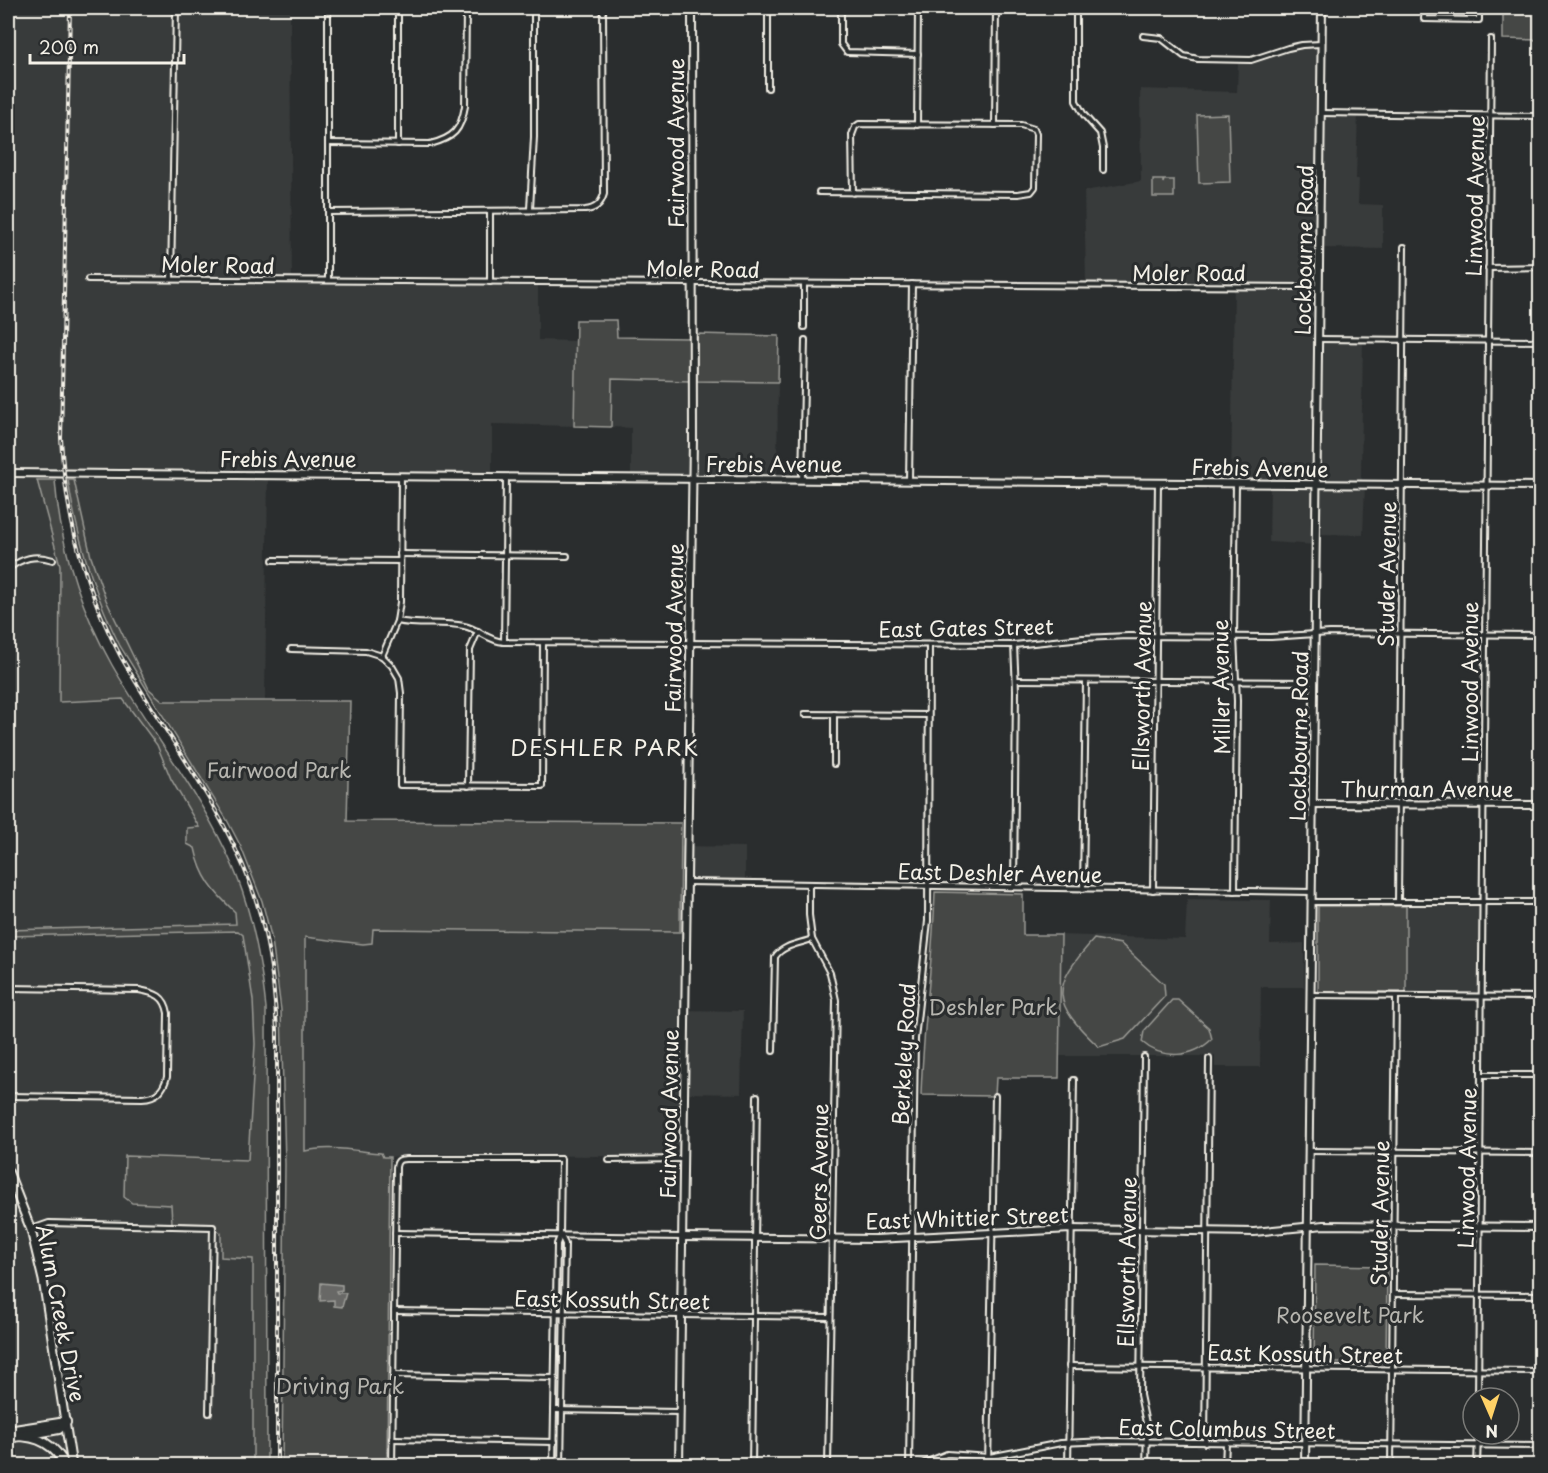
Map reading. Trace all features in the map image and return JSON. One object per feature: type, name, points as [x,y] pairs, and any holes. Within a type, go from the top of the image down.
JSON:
[{"type":"highway","points":[[8,1431],[66,1422]]},
{"type":"highway","points":[[11,1437],[59,1429],[66,1422]]},
{"type":"highway","points":[[11,1437],[30,1436],[44,1441],[58,1453],[65,1466]]},
{"type":"main road","name":"Fairwood Avenue","points":[[679,1466],[693,478],[692,8]]},
{"type":"main road","name":"Lockbourne Road","points":[[1305,1466],[1322,8]]},
{"type":"main road","name":"Frebis Avenue","points":[[8,473],[1540,486]]},
{"type":"main road","name":"Thurman Avenue","points":[[1313,804],[1540,805]]},
{"type":"main road","name":"Alum Creek Drive","points":[[8,1171],[31,1230],[43,1280],[72,1466]]},
{"type":"main road","name":"East Whittier Street","points":[[682,1237],[831,1239],[1071,1229],[1254,1232],[1308,1226],[1540,1227]]},
{"type":"street","points":[[171,279],[176,8]]},
{"type":"street","points":[[328,8],[328,280]]},
{"type":"street","points":[[398,8],[398,144]]},
{"type":"street","points":[[328,143],[430,144],[442,141],[454,134],[462,121],[465,106],[466,8]]},
{"type":"street","points":[[530,209],[534,137],[534,8]]},
{"type":"street","points":[[328,212],[585,210],[597,206],[604,194],[603,8]]},
{"type":"street","points":[[768,8],[768,88]]},
{"type":"street","points":[[841,8],[841,44],[844,50],[850,53],[918,54]]},
{"type":"street","points":[[917,125],[918,8]]},
{"type":"street","points":[[995,125],[996,8]]},
{"type":"street","points":[[1076,8],[1076,101],[1084,115],[1100,133],[1103,170]]},
{"type":"street","points":[[1425,8],[1425,19],[1479,20],[1479,8]]},
{"type":"street","points":[[1143,36],[1161,38],[1184,56],[1198,60],[1251,60],[1288,48],[1321,44]]},
{"type":"street","name":"Linwood Avenue","points":[[1478,1386],[1491,39]]},
{"type":"street","points":[[1321,113],[1540,116]]},
{"type":"street","points":[[819,192],[1018,194],[1031,192],[1036,181],[1034,129],[1021,125],[859,124],[852,135],[853,192]]},
{"type":"street","points":[[490,212],[490,282]]},
{"type":"street","name":"Studer Avenue","points":[[1398,902],[1404,247]]},
{"type":"street","points":[[1488,268],[1540,267]]},
{"type":"street","name":"Moler Road","points":[[88,279],[1319,287]]},
{"type":"street","points":[[804,284],[804,327]]},
{"type":"street","points":[[909,480],[912,284]]},
{"type":"street","points":[[1319,339],[1540,341]]},
{"type":"street","points":[[802,480],[805,340]]},
{"type":"street","points":[[382,656],[397,621],[400,602],[401,476]]},
{"type":"street","points":[[504,642],[506,477]]},
{"type":"street","name":"Ellsworth Avenue","points":[[1153,890],[1158,483]]},
{"type":"street","name":"Miller Avenue","points":[[1235,891],[1236,483]]},
{"type":"street","points":[[400,554],[567,556]]},
{"type":"street","points":[[8,569],[27,558],[53,560]]},
{"type":"street","points":[[273,560],[400,561]]},
{"type":"street","name":"East Gates Street","points":[[397,621],[459,625],[478,630],[494,640],[504,642],[1014,645],[1102,636],[1285,637],[1316,633],[1540,635]]},
{"type":"street","points":[[468,786],[470,650],[478,630]]},
{"type":"street","points":[[291,649],[360,650],[382,656],[396,672],[400,684],[400,785],[542,786],[543,642]]},
{"type":"street","name":"Berkeley Road","points":[[909,1466],[915,1032],[926,948],[929,645]]},
{"type":"street","points":[[1014,645],[1016,680],[1014,888]]},
{"type":"street","points":[[1016,680],[1315,682]]},
{"type":"street","points":[[1083,889],[1086,681]]},
{"type":"street","points":[[805,714],[928,715]]},
{"type":"street","points":[[834,714],[834,764]]},
{"type":"street","name":"East Deshler Avenue","points":[[687,882],[1312,892]]},
{"type":"street","name":"Geers Avenue","points":[[809,884],[812,939],[830,973],[836,1000],[828,1466]]},
{"type":"street","points":[[1312,902],[1540,902]]},
{"type":"street","points":[[773,1051],[775,957],[786,947],[812,939]]},
{"type":"street","points":[[8,988],[118,989],[155,993],[164,1000],[168,1013],[167,1077],[158,1094],[142,1098],[8,1096]]},
{"type":"street","points":[[1311,995],[1540,997]]},
{"type":"street","name":"Studer Avenue","points":[[1391,1466],[1396,996]]},
{"type":"street","name":"Ellsworth Avenue","points":[[1144,1057],[1140,1395],[1146,1423],[1146,1466]]},
{"type":"street","points":[[1204,1443],[1209,1059]]},
{"type":"street","points":[[1482,1075],[1540,1075]]},
{"type":"street","points":[[1068,1466],[1074,1080]]},
{"type":"street","points":[[752,1466],[758,1096]]},
{"type":"street","points":[[988,1466],[995,1096]]},
{"type":"street","points":[[1310,1151],[1540,1153]]},
{"type":"street","points":[[392,1466],[397,1162],[400,1159],[561,1159],[553,1466]]},
{"type":"street","points":[[609,1160],[684,1159]]},
{"type":"street","points":[[31,1230],[49,1223],[213,1227],[209,1413]]},
{"type":"street","name":"East Whittier Street","points":[[395,1233],[682,1237]]},
{"type":"street","points":[[560,1236],[565,1244],[561,1466]]},
{"type":"street","points":[[1393,1294],[1540,1295]]},
{"type":"street","name":"East Kossuth Street","points":[[394,1311],[830,1317]]},
{"type":"street","name":"East Kossuth Street","points":[[1069,1366],[1540,1371]]},
{"type":"street","points":[[393,1375],[554,1378]]},
{"type":"street","points":[[554,1410],[680,1412]]},
{"type":"street","points":[[392,1439],[554,1442]]},
{"type":"street","name":"East Columbus Street","points":[[917,1466],[947,1454],[988,1456],[1068,1443],[1147,1441],[1461,1446]]},
{"type":"street","points":[[1225,1466],[1226,1443]]},
{"type":"street","points":[[1478,1446],[1478,1466]]},
{"type":"street","name":"East Columbus Street","points":[[1521,1446],[1540,1446]]},
{"type":"shaded area","points":[[8,8],[290,8],[292,281],[456,281],[457,285],[538,286],[538,340],[576,341],[574,426],[492,424],[492,477],[268,475],[265,701],[163,701],[149,689],[106,600],[91,557],[74,480],[37,480],[60,565],[59,701],[123,699],[157,745],[171,779],[200,827],[195,848],[198,865],[211,889],[235,912],[236,925],[8,930]]},
{"type":"shaded area","points":[[1301,45],[1322,45],[1322,112],[1358,113],[1356,179],[1359,179],[1358,204],[1383,205],[1383,249],[1320,248],[1318,339],[1363,341],[1361,477],[1365,485],[1363,535],[1317,534],[1317,545],[1269,542],[1270,485],[1231,485],[1234,284],[1086,284],[1084,191],[1141,181],[1140,89],[1237,92],[1238,61],[1257,60]]},
{"type":"shaded area","points":[[612,379],[778,382],[777,480],[631,477],[631,428],[611,427]]},
{"type":"shaded area","points":[[681,846],[745,847],[745,884],[681,883]]},
{"type":"shaded area","points":[[1187,899],[1271,900],[1270,944],[1304,943],[1304,987],[1261,987],[1260,1067],[1215,1067],[1215,1056],[1059,1056],[1061,935],[1185,939]]},
{"type":"shaded area","points":[[1406,902],[1484,903],[1483,997],[1405,996]]},
{"type":"shaded area","points":[[305,928],[680,932],[685,936],[685,1010],[743,1011],[741,1094],[684,1093],[683,1157],[415,1154],[390,1157],[305,1156]]},
{"type":"shaded area","points":[[238,931],[243,935],[253,1000],[255,1044],[248,1160],[126,1156],[132,1203],[171,1205],[172,1223],[210,1223],[253,1259],[253,1465],[8,1465],[8,936]]},
{"type":"shaded area","points":[[321,1283],[342,1285],[342,1290],[336,1291],[346,1293],[342,1307],[334,1306],[334,1300],[320,1301]]},
{"type":"green space","points":[[1503,8],[1540,8],[1540,40],[1503,39]]},
{"type":"green space","points":[[1228,114],[1230,182],[1199,183],[1197,115]]},
{"type":"green space","points":[[1153,180],[1163,180],[1163,183],[1164,180],[1174,180],[1174,197],[1153,197]]},
{"type":"green space","points":[[576,320],[616,320],[617,337],[689,338],[690,381],[612,379],[611,427],[574,426]]},
{"type":"green space","points":[[697,334],[779,336],[778,382],[697,381]]},
{"type":"green space","points":[[37,480],[55,480],[67,552],[73,576],[90,621],[112,665],[191,789],[220,840],[240,884],[255,936],[266,1008],[267,1465],[253,1465],[253,1259],[221,1257],[221,1233],[210,1224],[172,1223],[171,1205],[132,1203],[124,1197],[125,1156],[248,1160],[255,1044],[253,1000],[243,935],[238,931],[8,936],[8,930],[236,924],[235,912],[209,884],[195,848],[187,844],[187,828],[199,827],[171,779],[157,745],[123,699],[59,702],[60,565]]},
{"type":"green space","name":"Fairwood Park","points":[[68,480],[74,480],[91,557],[106,600],[149,689],[163,701],[350,701],[347,821],[681,823],[680,932],[373,929],[372,943],[363,944],[305,937],[305,1151],[323,1148],[343,1149],[381,1153],[383,1157],[390,1157],[387,1465],[282,1465],[285,1164],[281,1010],[272,940],[262,901],[241,847],[227,820],[120,646],[111,626],[94,586],[76,523]]},
{"type":"green space","name":"Deshler Park","points":[[935,892],[1023,894],[1023,935],[1061,935],[1059,1078],[996,1078],[995,1096],[921,1095]]},
{"type":"green space","points":[[1318,906],[1406,906],[1406,992],[1318,992]]},
{"type":"green space","points":[[1094,939],[1121,944],[1164,984],[1165,996],[1125,1039],[1099,1047],[1072,1018],[1065,1006],[1062,994],[1069,970]]},
{"type":"green space","points":[[1172,1000],[1178,1000],[1209,1028],[1212,1039],[1196,1050],[1177,1054],[1159,1052],[1142,1042],[1144,1031]]},
{"type":"green space","name":"Roosevelt Park","points":[[1315,1265],[1387,1266],[1386,1363],[1314,1363]]},
{"type":"railway","points":[[70,8],[61,438],[63,466],[78,550],[107,629],[137,684],[223,823],[250,883],[266,937],[277,1030],[277,1466]]},
{"type":"district","name":"DESHLER PARK","points":[[605,746]]},
{"type":"park label","name":"Driving Park","points":[[340,1385]]}]
